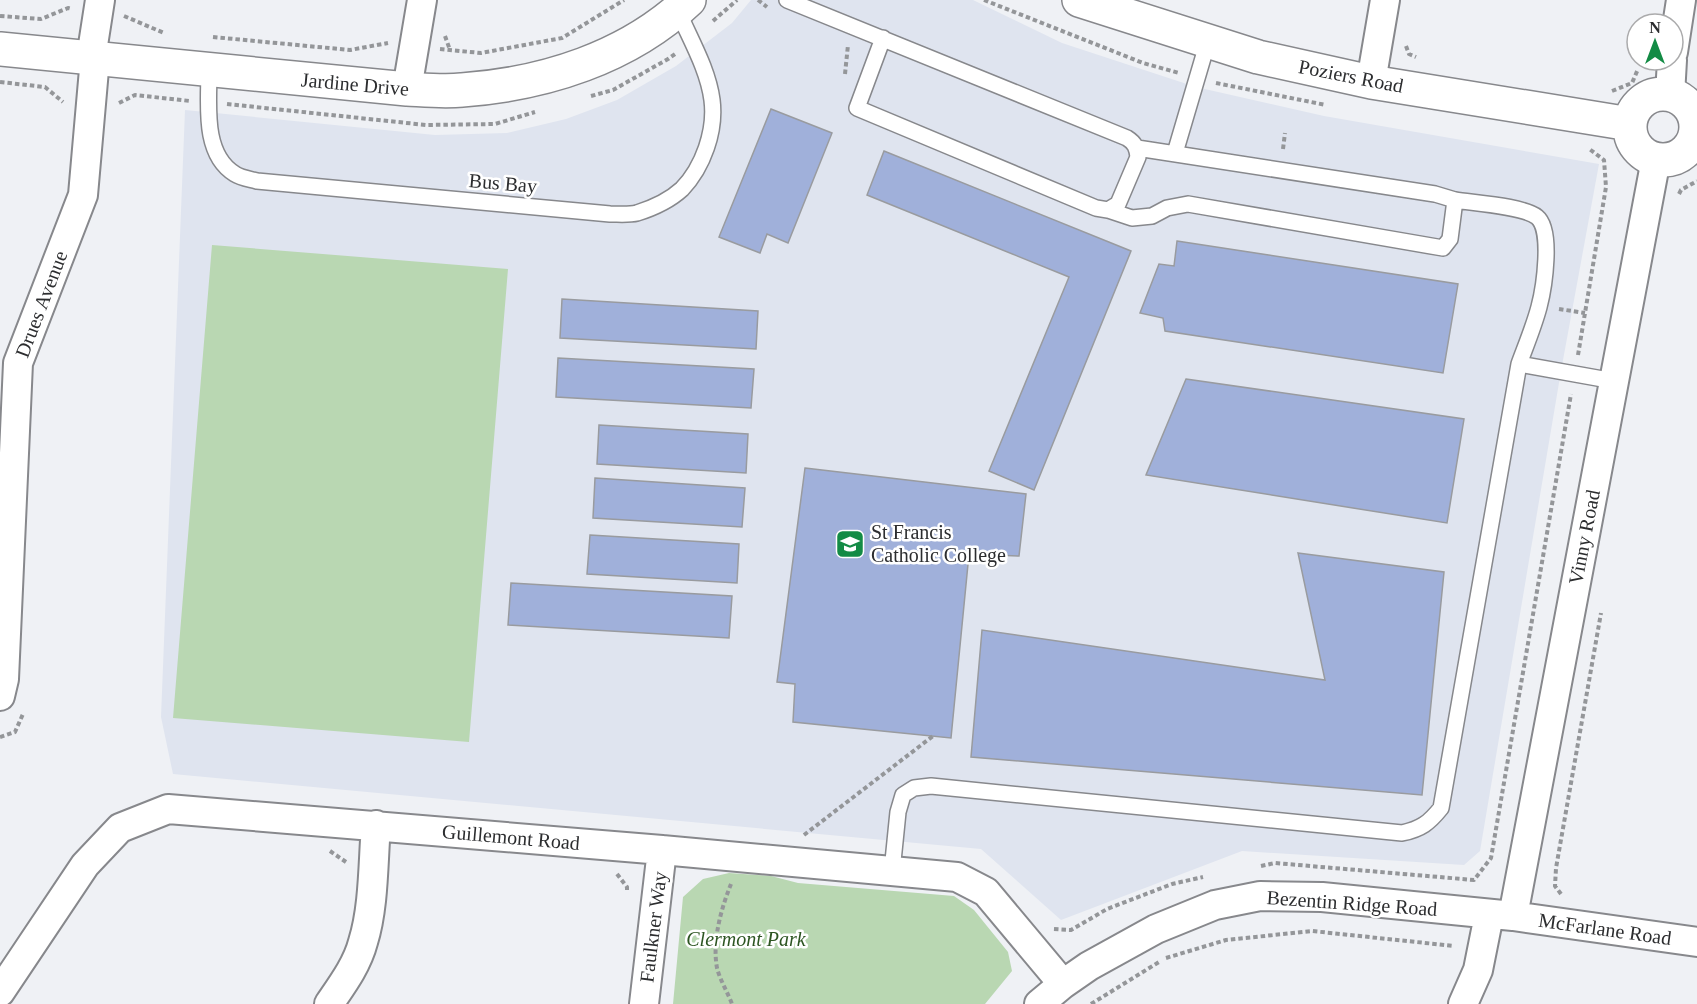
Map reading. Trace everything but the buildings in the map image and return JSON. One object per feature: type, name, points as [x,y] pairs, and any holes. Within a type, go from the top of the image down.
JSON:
[{"type":"street","points":[[406,89],[422,0]]},
{"type":"street","name":"Poziers Road","points":[[1079,0],[1258,57],[1371,82],[1630,124]]},
{"type":"street","points":[[1371,82],[1385,0]]},
{"type":"street","name":"Jardine Drive","points":[[0,49],[406,89],[460,91],[507,85],[562,73],[613,53],[650,32],[683,5]]},
{"type":"street","name":"Drues Avenue","points":[[0,696],[4,679],[18,363],[83,195],[104,107],[93,58],[99,6]]},
{"type":"street","points":[[1670,95],[1671,72]]},
{"type":"street","points":[[1670,95],[1680,99],[1688,106],[1694,116],[1696,138],[1675,158],[1656,159],[1640,150],[1630,134],[1630,124],[1633,113],[1648,98],[1670,95]]},
{"type":"street","name":"Vinny Road","points":[[1463,1004],[1501,915],[1614,381],[1656,159]]},
{"type":"street","name":"Guillemont Road","points":[[0,992],[85,865],[120,828],[168,809],[376,825],[957,877],[986,892],[1063,984]]},
{"type":"street","points":[[329,1004],[350,972],[363,943],[369,911],[376,825]]},
{"type":"street","name":"Faulkner Way","points":[[644,1004],[662,850]]},
{"type":"street","name":"Bezentin Ridge Road","points":[[1039,1004],[1089,966],[1156,929],[1215,905],[1260,896],[1322,897],[1501,915]]},
{"type":"street","name":"McFarlane Road","points":[[1501,915],[1697,942]]},
{"type":"lane","points":[[787,0],[1127,138],[1137,148],[1136,164],[1118,204],[1108,210]]},
{"type":"lane","name":"Bus Bay","points":[[209,70],[211,136],[216,154],[224,166],[236,175],[257,181],[610,214],[635,213],[660,204],[681,190],[696,169],[706,147],[713,121],[712,100],[707,80],[683,5]]},
{"type":"lane","points":[[883,38],[857,108],[1096,208],[1132,218],[1152,216],[1167,208],[1188,204],[1443,248],[1450,239],[1455,200]]},
{"type":"lane","points":[[1175,153],[1208,42]]},
{"type":"lane","points":[[892,871],[898,812],[903,795],[914,788],[931,786],[1402,833],[1416,830],[1429,823],[1441,808],[1519,364],[1540,305],[1547,243],[1545,228],[1536,216],[1516,209],[1455,200],[1435,194],[1137,148]]},
{"type":"lane","points":[[1519,364],[1614,381]]},
{"type":"path","points":[[68,8],[69,0]]},
{"type":"path","points":[[208,37],[350,50],[387,43],[481,53],[562,38],[624,0]]},
{"type":"path","points":[[758,0],[771,11]]},
{"type":"path","points":[[984,0],[1143,63],[1197,79],[1326,105]]},
{"type":"path","points":[[0,16],[41,19],[68,8],[99,6],[161,33],[173,34]]},
{"type":"path","points":[[1380,30],[1400,33],[1408,54],[1418,57]]},
{"type":"path","points":[[844,77],[848,43]]},
{"type":"path","points":[[1611,91],[1632,83],[1637,72]]},
{"type":"path","points":[[0,82],[45,87],[62,102],[104,107]]},
{"type":"path","points":[[61,113],[62,102]]},
{"type":"path","points":[[1257,867],[1275,863],[1474,880],[1491,858],[1606,187],[1604,160],[1586,147]]},
{"type":"path","points":[[1677,198],[1681,190],[1697,181]]},
{"type":"path","points":[[1565,901],[1555,886],[1556,868],[1602,604]]},
{"type":"path","points":[[0,737],[15,732],[23,713]]},
{"type":"path","points":[[813,836],[803,835],[933,736]]},
{"type":"path","points":[[324,847],[346,861],[346,871]]},
{"type":"path","points":[[613,868],[627,887]]},
{"type":"path","points":[[1050,928],[1071,931],[1107,909],[1139,896],[1172,884],[1206,877]]},
{"type":"path","points":[[732,882],[723,904],[717,936],[717,969],[732,1004]]},
{"type":"path","points":[[1091,1004],[1108,991],[1166,957],[1226,940],[1312,931],[1456,947]]},
{"type":"shaded area","name":"St Francis Catholic College","points":[[751,0],[973,0],[1062,43],[1196,87],[1324,116],[1599,164],[1561,371],[1480,851],[1464,865],[1242,851],[1061,920],[981,849],[173,774],[161,717],[185,110],[435,135],[507,133],[566,119],[617,100],[676,66],[732,23]]},
{"type":"green space","points":[[212,245],[508,269],[469,742],[173,718]]},
{"type":"green space","name":"Clermont Park","points":[[729,873],[771,876],[798,883],[954,896],[974,910],[1008,952],[1012,971],[985,1004],[673,1004],[683,897],[703,879]]},
{"type":"place","name":"St Francis Catholic College","points":[[850,544]]}]
